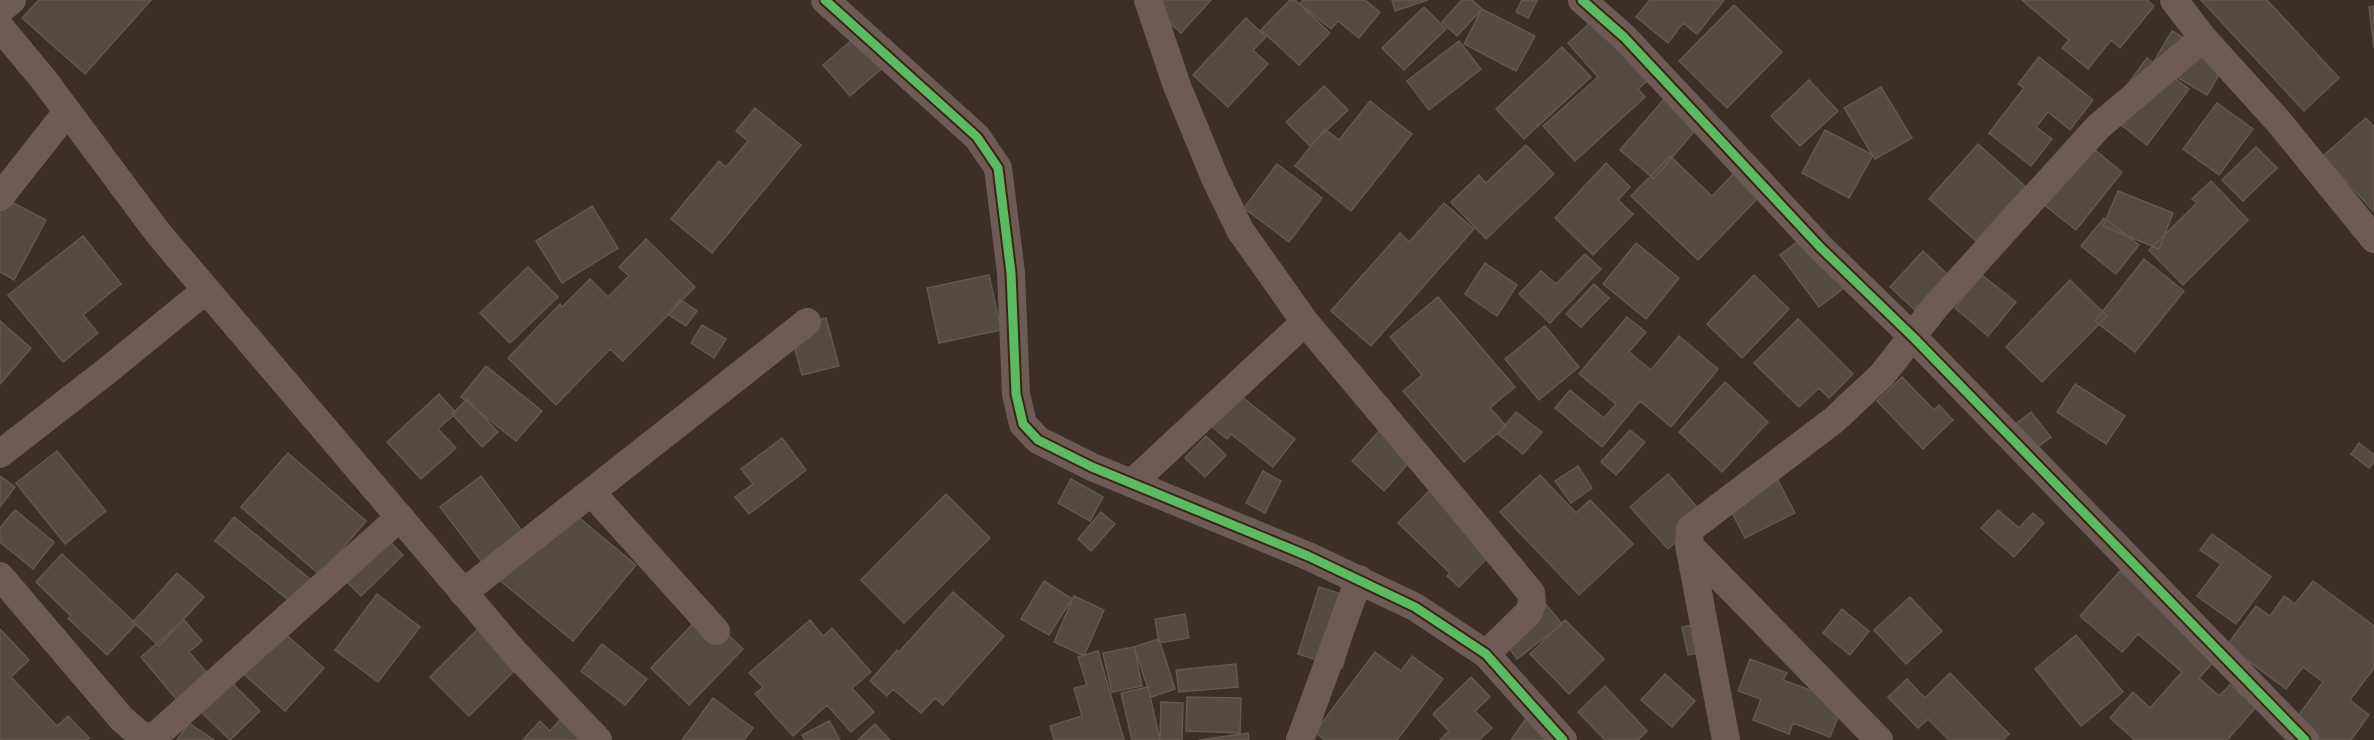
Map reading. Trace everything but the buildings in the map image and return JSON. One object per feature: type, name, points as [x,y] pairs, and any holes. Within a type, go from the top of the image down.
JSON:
[{"type":"street","points":[[0,10],[12,0]]},
{"type":"street","points":[[825,0],[977,137],[998,168],[1011,273],[1016,394],[1023,424],[1038,440],[1092,467],[1133,482],[1359,579],[1415,607],[1486,654],[1563,740]]},
{"type":"street","points":[[1148,0],[1177,86],[1215,178],[1240,230],[1305,322],[1531,594],[1532,604],[1528,613],[1486,654]]},
{"type":"street","points":[[1582,0],[1623,37],[1820,247],[1913,337],[2305,740]]},
{"type":"street","points":[[2174,0],[2203,38],[2279,122],[2374,239]]},
{"type":"street","points":[[0,27],[158,233],[515,653],[595,739]]},
{"type":"street","points":[[1726,740],[1689,545],[1690,529],[1834,420],[1882,375],[1936,306],[2098,127],[2203,38]]},
{"type":"street","points":[[0,197],[67,112]]},
{"type":"street","points":[[0,454],[206,290]]},
{"type":"street","points":[[463,592],[807,322]]},
{"type":"street","points":[[1133,482],[1305,322]]},
{"type":"street","points":[[592,493],[717,631]]},
{"type":"street","points":[[0,576],[121,718],[139,734],[153,738],[400,517]]},
{"type":"street","points":[[1689,545],[1880,740]]},
{"type":"street","points":[[1300,740],[1359,579]]},
{"type":"cycle path","points":[[825,0],[977,137],[998,168],[1011,273],[1016,394],[1023,424],[1038,440],[1092,467],[1308,556],[1415,607],[1486,654],[1563,740]]},
{"type":"cycle path","points":[[1582,0],[1624,37],[1820,247],[1913,337],[2305,740]]}]
